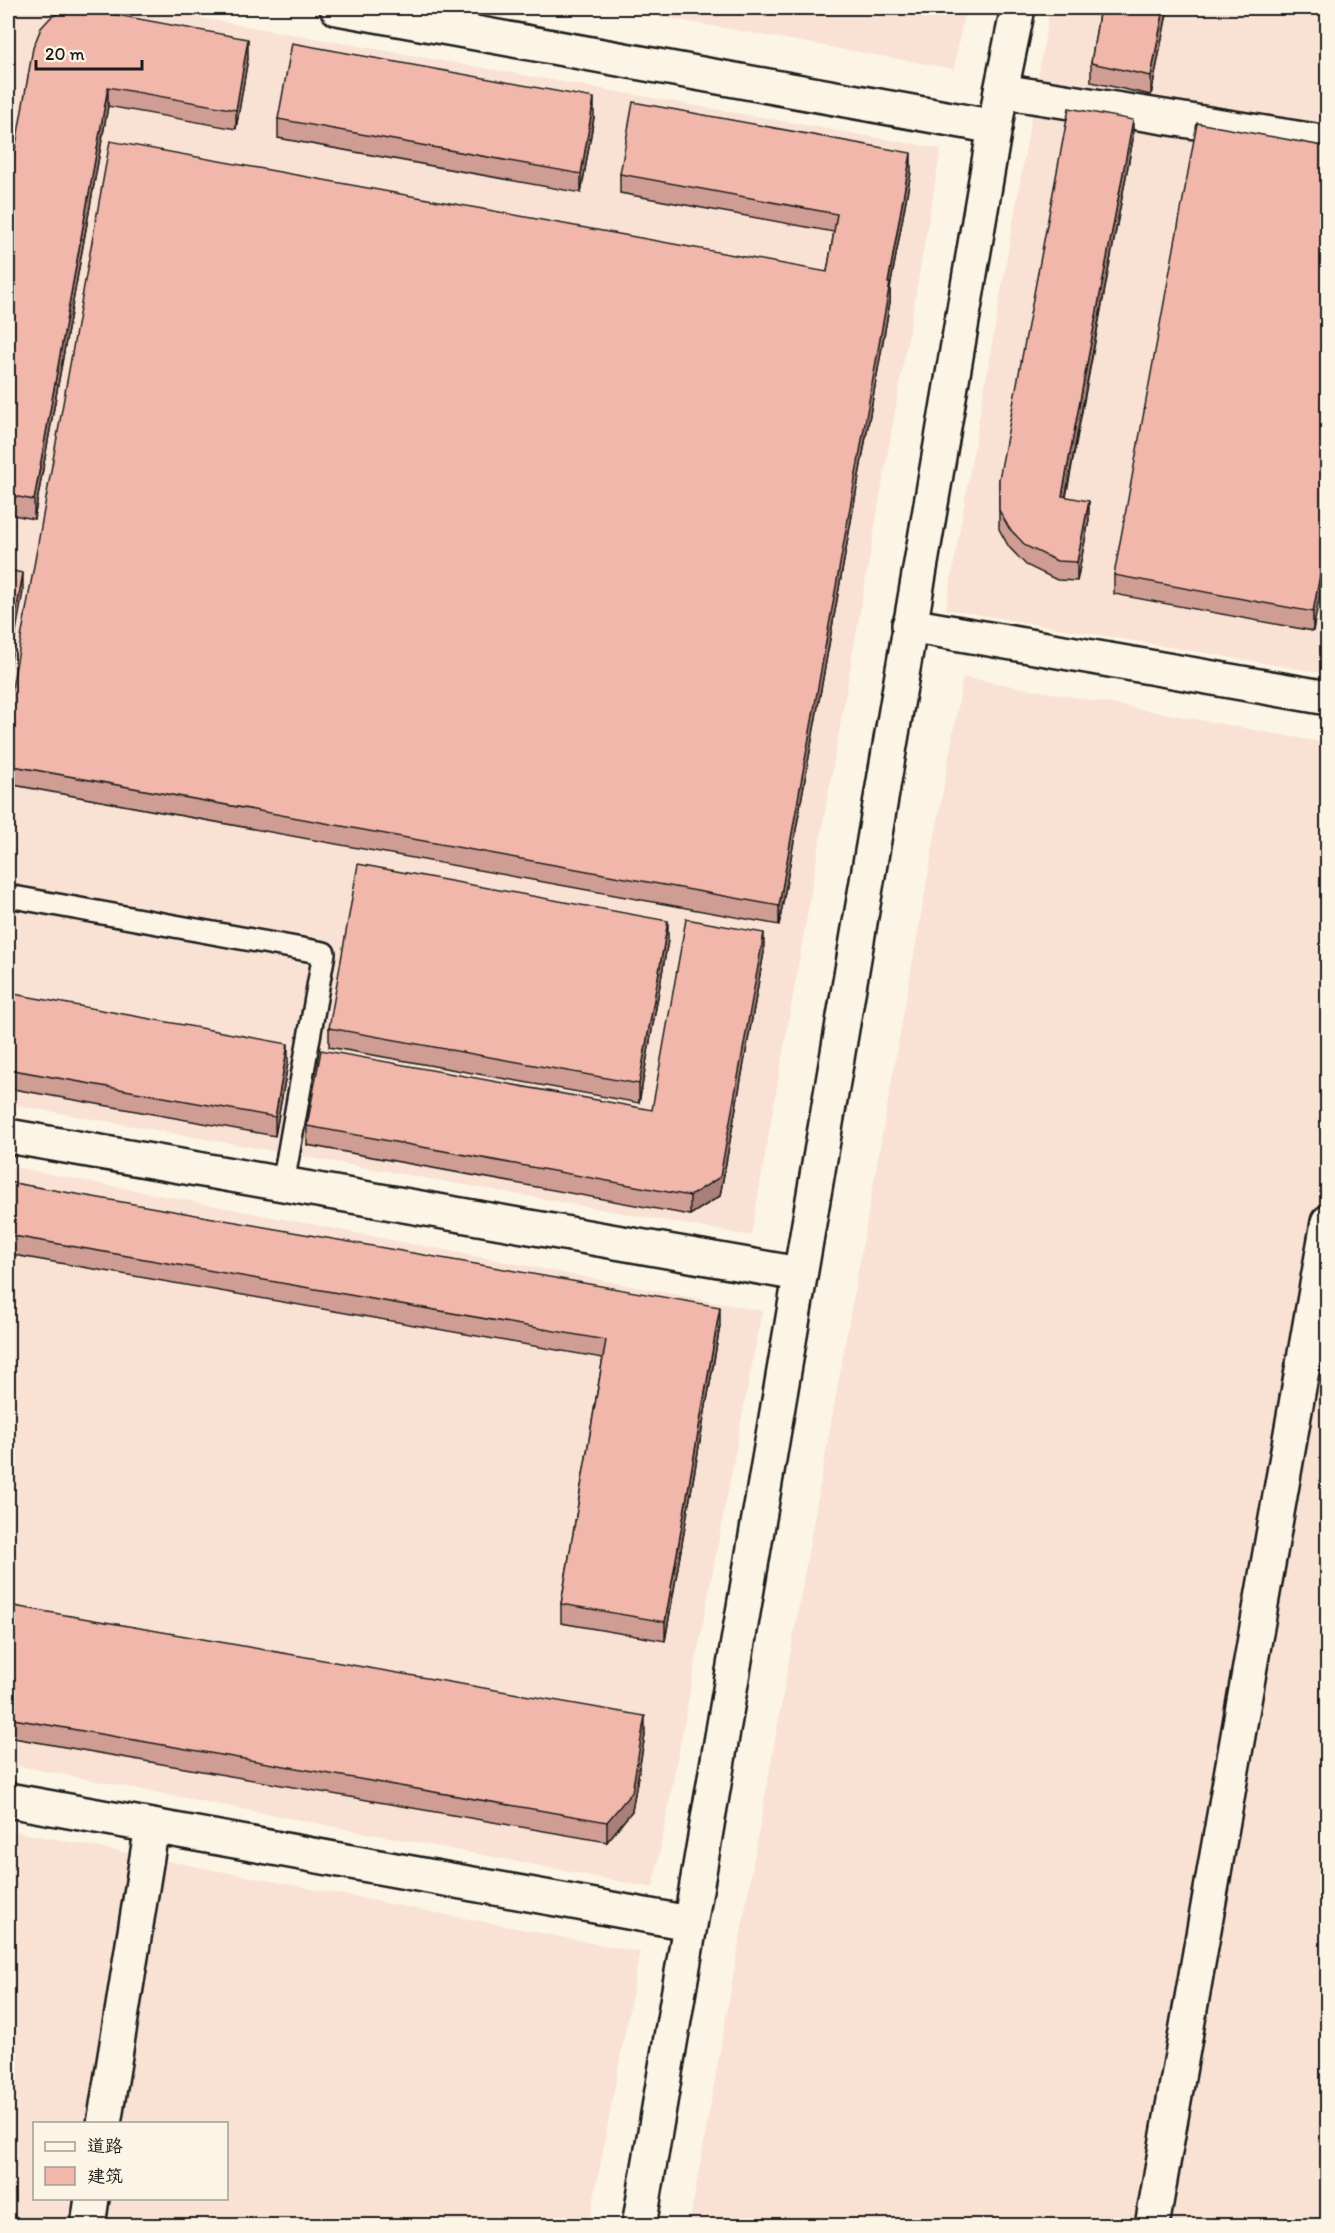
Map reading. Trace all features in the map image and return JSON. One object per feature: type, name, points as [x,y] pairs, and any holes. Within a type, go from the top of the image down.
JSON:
[{"type":"street","points":[[338,8],[995,127]]},
{"type":"street","points":[[639,2226],[909,625],[1001,92],[1018,8]]},
{"type":"street","points":[[1001,92],[1328,143]]},
{"type":"street","points":[[909,625],[1328,698]]},
{"type":"street","points":[[8,1136],[799,1275]]},
{"type":"street","points":[[1152,2226],[1328,1222]]},
{"type":"street","points":[[8,1800],[689,1923]]},
{"type":"street","points":[[104,2122],[152,1826]]},
{"type":"street","points":[[88,2226],[92,2200]]},
{"type":"lane","points":[[8,896],[324,953],[282,1184]]},
{"type":"shaded area","points":[[8,8],[145,8],[941,149],[751,1236],[8,1104]]},
{"type":"shaded area","points":[[610,8],[965,8],[954,69]]},
{"type":"shaded area","points":[[1050,8],[1327,8],[1327,674],[946,609]]},
{"type":"shaded area","points":[[963,677],[1327,743],[1327,2225],[689,2226]]},
{"type":"shaded area","points":[[8,1166],[762,1311],[653,1888],[8,1764]]},
{"type":"shaded area","points":[[8,1830],[640,1952],[589,2225],[8,2225]]},
{"type":"building","points":[[1100,8],[1164,8],[1151,76],[1091,63]]},
{"type":"building","points":[[64,10],[90,10],[248,39],[236,110],[108,87],[34,500],[8,495],[8,190],[33,48],[41,28],[51,17]]},
{"type":"building","points":[[292,43],[594,98],[581,174],[278,119]]},
{"type":"building","points":[[633,102],[911,153],[779,906],[8,765],[8,711],[110,141],[827,272],[837,214],[620,174]]},
{"type":"building","points":[[1069,108],[1133,120],[1062,496],[1089,501],[1077,562],[1057,561],[1026,546],[1009,528],[999,510],[999,479]]},
{"type":"building","points":[[1197,123],[1328,147],[1328,533],[1313,612],[1114,575]]},
{"type":"building","points":[[8,570],[23,573],[8,658]]},
{"type":"building","points":[[358,864],[668,921],[639,1084],[329,1028]]},
{"type":"building","points":[[686,919],[764,933],[720,1177],[690,1196],[307,1126],[321,1050],[652,1110]]},
{"type":"building","points":[[8,993],[288,1044],[275,1117],[8,1069]]},
{"type":"building","points":[[8,1182],[720,1307],[665,1622],[561,1604],[606,1340],[8,1235]]},
{"type":"building","points":[[8,1605],[645,1716],[632,1792],[607,1822],[8,1718]]}]
